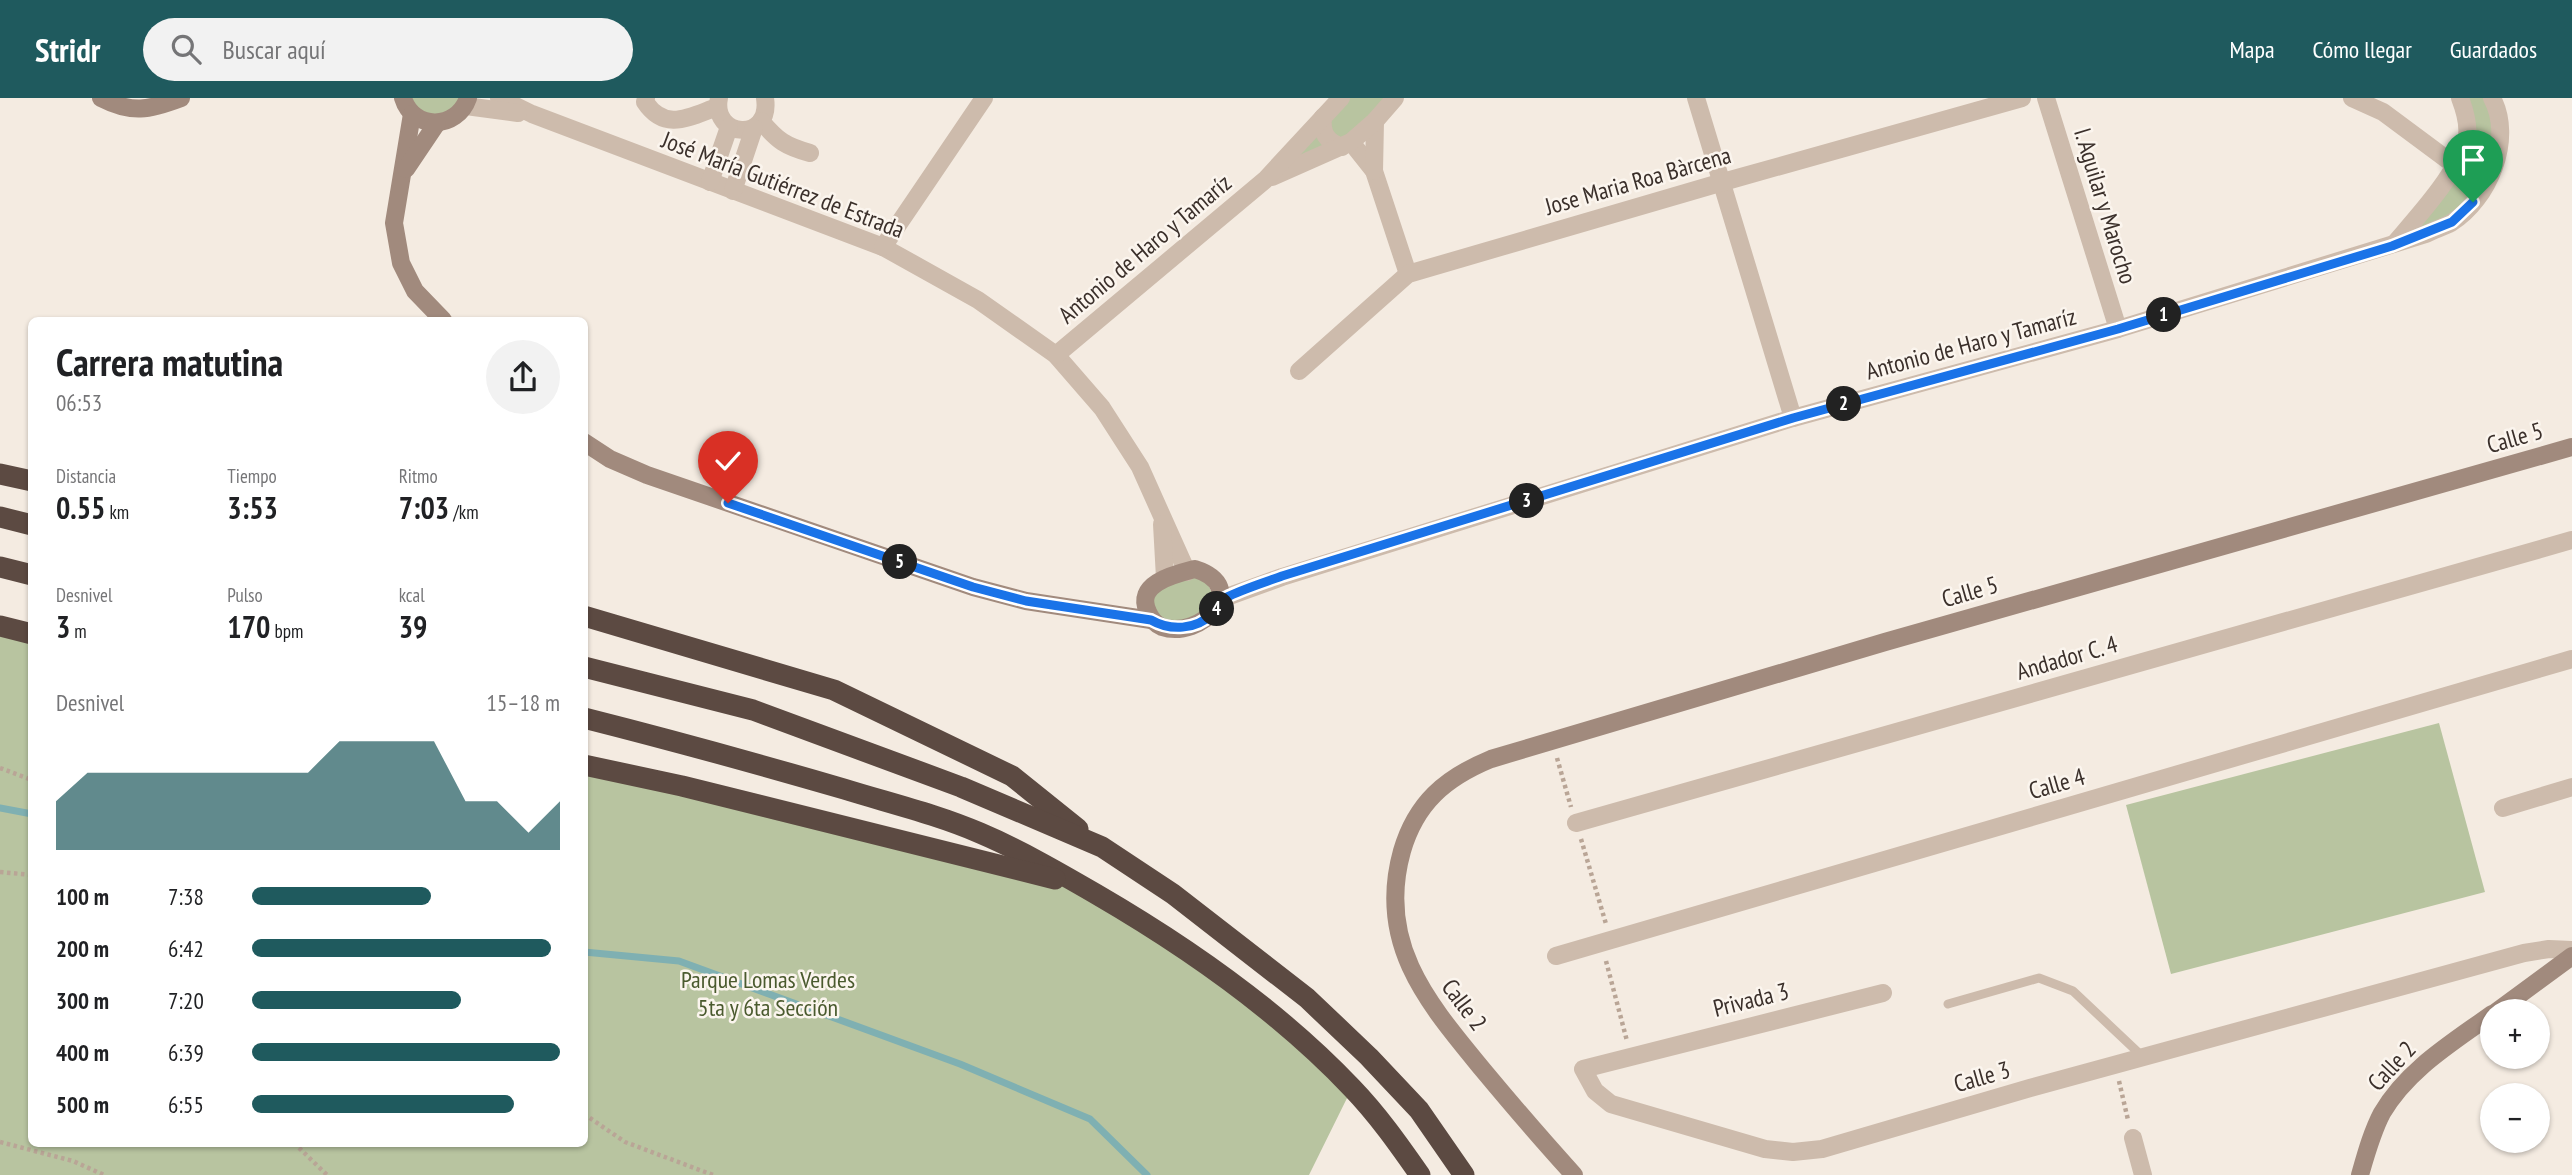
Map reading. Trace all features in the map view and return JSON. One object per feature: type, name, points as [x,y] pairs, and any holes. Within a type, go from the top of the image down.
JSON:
[{"type":"highway","points":[[0,474],[28,480]]},
{"type":"highway","points":[[0,517],[28,524]]},
{"type":"highway","points":[[0,566],[28,574]]},
{"type":"highway","points":[[588,617],[834,690],[1012,776],[1102,847],[1173,894],[1307,998],[1369,1057],[1419,1110],[1464,1175]]},
{"type":"highway","points":[[0,626],[28,633]]},
{"type":"highway","points":[[588,668],[753,710],[961,786],[1102,847]]},
{"type":"highway","points":[[588,719],[730,755],[922,812],[988,836],[1028,855],[1152,926],[1219,972],[1290,1029],[1352,1088],[1388,1129],[1420,1175]]},
{"type":"highway","points":[[588,766],[682,786],[1080,885]]},
{"type":"street","points":[[101,98],[116,105],[144,110],[175,99]]},
{"type":"street","points":[[402,98],[412,114],[424,121],[437,123],[457,116],[467,102]]},
{"type":"street","name":"José María Gutiérrez de Estrada","points":[[499,98],[532,114],[883,247],[978,300],[1056,355],[1102,408],[1140,467],[1187,572]]},
{"type":"street","points":[[646,98],[645,102],[654,115],[671,121],[718,103],[721,118],[729,127],[742,131],[757,125]]},
{"type":"street","points":[[733,191],[757,125],[766,111],[765,98]]},
{"type":"street","points":[[883,247],[984,98]]},
{"type":"street","name":"Antonio de Haro y Tamaríz","points":[[1056,355],[1265,180],[1341,98]]},
{"type":"street","name":"Antonio de Haro y Tamaríz","points":[[1265,180],[1347,145],[1375,121],[1395,98]]},
{"type":"street","points":[[1696,98],[1793,418]]},
{"type":"street","name":"Jose Maria Roa Bàrcena","points":[[1299,371],[1408,274],[2022,98]]},
{"type":"street","name":"I. Aguilar y Marocho","points":[[2046,98],[2118,329]]},
{"type":"street","points":[[2352,98],[2383,113],[2455,163],[2484,187]]},
{"type":"street","points":[[2392,246],[2428,206],[2467,139],[2466,113],[2460,98]]},
{"type":"street","name":"Antonio de Haro y Tamaríz","points":[[1219,591],[1282,576],[1793,418],[2118,329],[2392,246],[2452,222],[2484,187],[2500,150],[2500,123],[2492,98]]},
{"type":"street","name":"José María Gutiérrez de Estrada","points":[[467,102],[532,114]]},
{"type":"street","points":[[412,114],[394,223],[401,263],[415,291],[440,317]]},
{"type":"street","points":[[1323,117],[1325,137],[1332,144],[1347,145],[1374,172]]},
{"type":"street","points":[[1375,121],[1374,172],[1408,274]]},
{"type":"street","points":[[404,172],[437,123]]},
{"type":"street","points":[[757,125],[791,148],[810,153]]},
{"type":"street","points":[[710,182],[729,127]]},
{"type":"street","points":[[588,445],[610,459],[647,475],[973,587],[1026,601],[1151,620],[1162,627],[1174,628],[1191,625],[1210,616],[1219,591],[1203,572],[1195,569],[1165,578],[1157,582],[1145,600],[1151,620]]},
{"type":"street","name":"Calle 5","points":[[1408,831],[1438,790],[1462,771],[1490,759],[1885,642],[2572,447]]},
{"type":"street","name":"José María Gutiérrez de Estrada","points":[[1162,514],[1165,578]]},
{"type":"street","name":"Andador C. 4","points":[[1576,823],[2572,540]]},
{"type":"street","points":[[1107,614],[1145,600]]},
{"type":"street","name":"Calle 4","points":[[1556,956],[2572,659]]},
{"type":"street","points":[[2503,808],[2572,788]]},
{"type":"street","name":"Calle 2","points":[[1408,831],[1394,889],[1399,938],[1412,974],[1436,1013],[1574,1175]]},
{"type":"street","name":"Calle 3","points":[[1631,1055],[1583,1069],[1595,1091],[1611,1104],[1765,1149],[1793,1152],[1822,1149],[2030,1088],[2115,1067],[2524,953],[2549,949],[2572,950]]},
{"type":"street","name":"Calle 2","points":[[2513,999],[2572,956]]},
{"type":"street","name":"Privada 3","points":[[1631,1055],[1883,993]]},
{"type":"street","name":"Calle 2","points":[[2360,1175],[2381,1115],[2400,1087],[2425,1063],[2480,1023]]},
{"type":"street","points":[[2133,1138],[2143,1175]]},
{"type":"lane","points":[[1948,1004],[2039,978],[2073,990],[2144,1058]]},
{"type":"path","points":[[0,768],[28,778]]},
{"type":"path","points":[[0,872],[28,876]]},
{"type":"path","points":[[1600,942],[1631,1055]]},
{"type":"path","points":[[2115,1067],[2133,1138]]},
{"type":"path","points":[[588,1117],[625,1142],[713,1175]]},
{"type":"path","points":[[0,1142],[73,1161],[104,1175]]},
{"type":"path","points":[[299,1147],[327,1175]]},
{"type":"green space","points":[[403,98],[468,98],[437,123]]},
{"type":"green space","points":[[1341,98],[1395,98],[1375,121],[1265,180]]},
{"type":"green space","points":[[2460,98],[2492,98],[2500,150],[2473,202],[2392,246],[2467,139]]},
{"type":"green space","points":[[1203,572],[1218,608],[1162,627],[1149,591]]},
{"type":"green space","name":"Parque Lomas Verdes 5ta y 6ta Sección","points":[[0,627],[28,634],[28,1147],[588,1147],[588,766],[1080,885],[1152,926],[1352,1088],[1309,1175],[0,1175]]},
{"type":"green space","points":[[2439,723],[2485,892],[2171,974],[2126,805]]},
{"type":"waterway","points":[[0,808],[28,813]]},
{"type":"waterway","points":[[588,952],[679,961],[960,1064],[1090,1119],[1147,1175]]},
{"type":"route","points":[[728,503],[973,587],[1026,601],[1151,620],[1162,627],[1174,628],[1203,620],[1218,608],[1222,599],[1282,576],[1793,418],[2118,329],[2392,246],[2452,222],[2473,202]]}]
